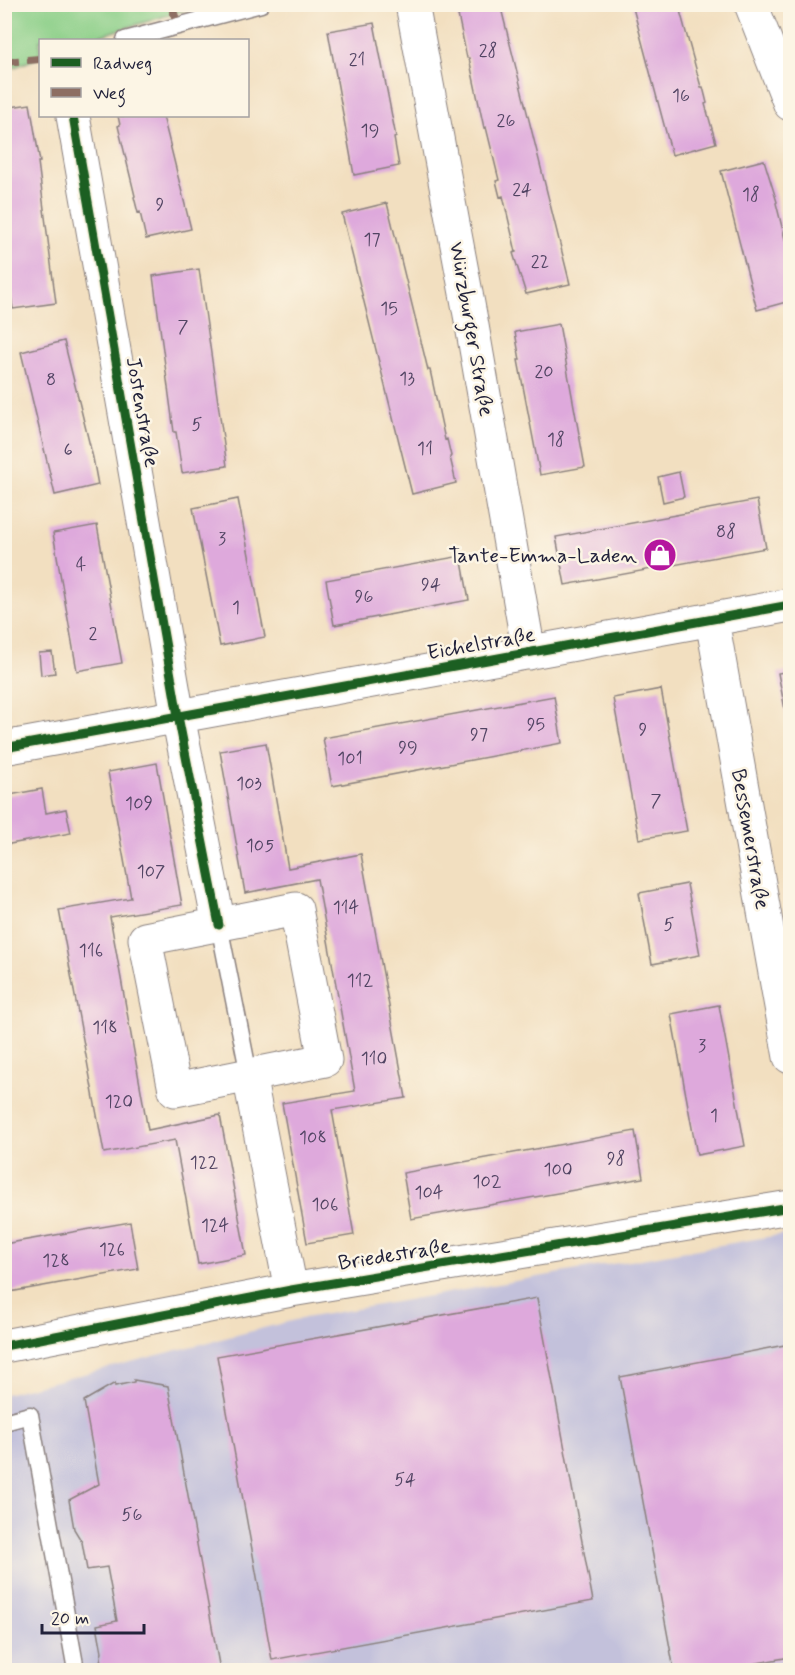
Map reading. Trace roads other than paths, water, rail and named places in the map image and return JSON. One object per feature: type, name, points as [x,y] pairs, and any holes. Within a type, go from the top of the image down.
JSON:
[{"type":"street","name":"Würzburger Straße","points":[[412,4],[471,320],[529,653]]},
{"type":"street","points":[[751,4],[790,104]]},
{"type":"street","name":"Jostenstraße","points":[[73,117],[178,716]]},
{"type":"street","name":"Eichelstraße","points":[[4,748],[790,605]]},
{"type":"street","name":"Bessemerstraße","points":[[712,620],[790,1057]]},
{"type":"street","points":[[178,716],[219,925]]},
{"type":"street","points":[[296,909],[326,1060],[249,1075],[175,1090],[145,939],[296,909]]},
{"type":"street","points":[[249,1075],[291,1290]]},
{"type":"street","name":"Briedestraße","points":[[4,1346],[291,1290],[790,1207]]},
{"type":"lane","points":[[129,39],[261,4]]},
{"type":"lane","points":[[219,925],[249,1075]]},
{"type":"lane","points":[[4,1422],[30,1414],[76,1671]]},
{"type":"place","name":"Tante-Emma-Laden","points":[[660,555]]}]
